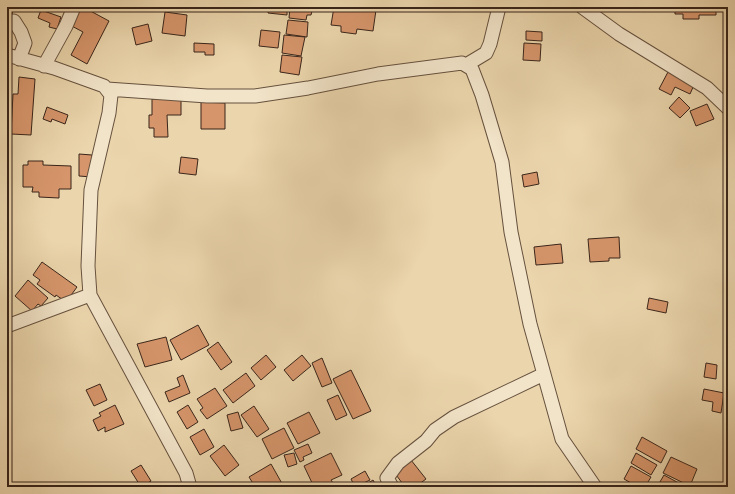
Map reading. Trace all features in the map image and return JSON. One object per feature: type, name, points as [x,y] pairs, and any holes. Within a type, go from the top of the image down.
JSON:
[{"type":"street","points":[[44,66],[66,26],[74,7]]},
{"type":"street","points":[[466,65],[486,53],[490,44],[499,7]]},
{"type":"street","points":[[582,7],[619,34],[706,88],[728,108]]},
{"type":"street","points":[[14,21],[21,32],[25,43],[13,57],[104,86],[111,95],[109,113],[91,190],[88,266],[90,295],[186,473],[190,487]]},
{"type":"street","points":[[107,89],[207,96],[255,96],[308,88],[378,74],[462,63],[472,69],[482,94],[502,162],[511,232],[530,324],[562,439],[595,487]]},
{"type":"street","points":[[7,326],[90,295]]},
{"type":"street","points":[[392,487],[387,478],[398,462],[426,441],[435,430],[454,417],[544,374]]},
{"type":"building","points":[[7,7],[15,7],[10,18],[7,16]]},
{"type":"building","points":[[80,7],[83,7],[109,21],[87,64],[71,55],[83,32],[70,25]]},
{"type":"building","points":[[265,7],[287,7],[287,15],[268,13],[269,8]]},
{"type":"building","points":[[290,7],[313,7],[311,15],[307,15],[306,20],[289,18]]},
{"type":"building","points":[[334,7],[353,7],[376,10],[373,31],[357,29],[356,34],[341,32],[341,26],[331,25]]},
{"type":"building","points":[[675,7],[716,7],[716,15],[699,15],[699,19],[683,19],[683,14],[675,14]]},
{"type":"building","points":[[41,10],[61,17],[57,29],[49,27],[50,23],[38,18]]},
{"type":"building","points":[[165,12],[187,15],[185,36],[162,33]]},
{"type":"building","points":[[288,20],[308,22],[307,37],[286,34]]},
{"type":"building","points":[[148,24],[152,41],[136,45],[132,28]]},
{"type":"building","points":[[261,30],[280,32],[278,48],[259,46]]},
{"type":"building","points":[[526,31],[542,32],[542,41],[526,40]]},
{"type":"building","points":[[284,35],[305,37],[301,56],[282,53]]},
{"type":"building","points":[[194,43],[214,44],[214,55],[205,55],[205,52],[194,52]]},
{"type":"building","points":[[524,43],[541,44],[540,61],[523,60]]},
{"type":"building","points":[[282,55],[302,57],[299,75],[280,72]]},
{"type":"building","points":[[668,72],[694,85],[690,94],[675,87],[671,95],[659,89]]},
{"type":"building","points":[[19,77],[35,79],[31,135],[11,134],[13,94],[18,94]]},
{"type":"building","points":[[679,97],[690,108],[680,118],[669,108]]},
{"type":"building","points":[[181,98],[181,115],[167,115],[168,137],[154,137],[154,128],[149,128],[149,115],[152,115],[152,99]]},
{"type":"building","points":[[201,102],[225,103],[225,129],[201,129]]},
{"type":"building","points":[[707,104],[714,119],[696,126],[690,111]]},
{"type":"building","points":[[47,107],[68,115],[65,124],[52,119],[51,122],[43,119]]},
{"type":"building","points":[[7,152],[11,152],[11,188],[7,188]]},
{"type":"building","points":[[79,154],[92,155],[92,177],[79,176]]},
{"type":"building","points":[[181,157],[198,159],[196,175],[179,173]]},
{"type":"building","points":[[28,161],[43,161],[43,165],[71,166],[71,189],[59,189],[59,198],[39,197],[39,192],[32,192],[33,187],[23,187],[23,165],[28,165]]},
{"type":"building","points":[[537,172],[539,184],[524,187],[522,175]]},
{"type":"building","points":[[619,237],[620,258],[609,258],[609,261],[590,262],[588,239]]},
{"type":"building","points":[[561,244],[563,263],[536,265],[534,247]]},
{"type":"building","points":[[42,262],[77,287],[66,302],[56,295],[55,297],[37,284],[40,280],[33,275]]},
{"type":"building","points":[[28,280],[48,298],[41,306],[38,304],[32,311],[15,296]]},
{"type":"building","points":[[649,298],[668,302],[666,313],[647,309]]},
{"type":"building","points":[[198,325],[209,345],[181,360],[170,340]]},
{"type":"building","points":[[166,337],[172,360],[145,367],[137,344]]},
{"type":"building","points":[[218,342],[232,362],[221,370],[207,350]]},
{"type":"building","points":[[266,355],[276,367],[261,380],[251,368]]},
{"type":"building","points":[[302,355],[311,366],[293,381],[284,370]]},
{"type":"building","points":[[322,358],[332,383],[322,387],[312,363]]},
{"type":"building","points":[[706,363],[717,365],[716,379],[704,377]]},
{"type":"building","points":[[351,370],[371,411],[353,419],[333,379]]},
{"type":"building","points":[[246,373],[255,386],[233,403],[223,390]]},
{"type":"building","points":[[183,375],[190,393],[169,402],[165,392],[180,386],[177,378]]},
{"type":"building","points":[[100,384],[107,400],[94,406],[86,390]]},
{"type":"building","points":[[215,388],[227,406],[207,419],[200,410],[203,408],[197,399]]},
{"type":"building","points":[[704,389],[724,393],[721,413],[712,411],[713,402],[702,400]]},
{"type":"building","points":[[338,395],[347,415],[336,420],[327,400]]},
{"type":"building","points":[[115,405],[124,424],[105,432],[105,427],[98,431],[93,420],[101,416],[99,413]]},
{"type":"building","points":[[188,405],[198,422],[187,429],[177,412]]},
{"type":"building","points":[[254,406],[269,429],[257,437],[241,415]]},
{"type":"building","points":[[238,412],[243,428],[231,431],[227,415]]},
{"type":"building","points":[[309,412],[320,433],[298,444],[287,423]]},
{"type":"building","points":[[284,428],[294,448],[272,459],[262,439]]},
{"type":"building","points":[[204,429],[214,447],[200,455],[190,437]]},
{"type":"building","points":[[642,437],[667,451],[661,463],[636,449]]},
{"type":"building","points":[[308,444],[312,453],[303,457],[304,460],[300,462],[294,450]]},
{"type":"building","points":[[224,445],[239,465],[225,476],[210,456]]},
{"type":"building","points":[[294,453],[297,464],[288,467],[284,455]]},
{"type":"building","points":[[331,453],[342,475],[331,480],[333,483],[326,487],[322,487],[321,485],[314,487],[304,466]]},
{"type":"building","points":[[636,453],[657,465],[651,475],[631,463]]},
{"type":"building","points":[[671,457],[697,469],[690,486],[663,473]]},
{"type":"building","points":[[411,460],[426,479],[415,487],[405,487],[394,472]]},
{"type":"building","points":[[271,464],[284,487],[251,487],[254,485],[249,477]]},
{"type":"building","points":[[141,465],[151,481],[141,487],[131,471]]},
{"type":"building","points":[[631,466],[651,477],[645,487],[638,487],[624,479]]},
{"type":"building","points":[[365,471],[370,480],[355,487],[351,479]]},
{"type":"building","points":[[664,475],[686,487],[657,487]]},
{"type":"building","points":[[373,480],[377,487],[366,487],[365,485]]}]
